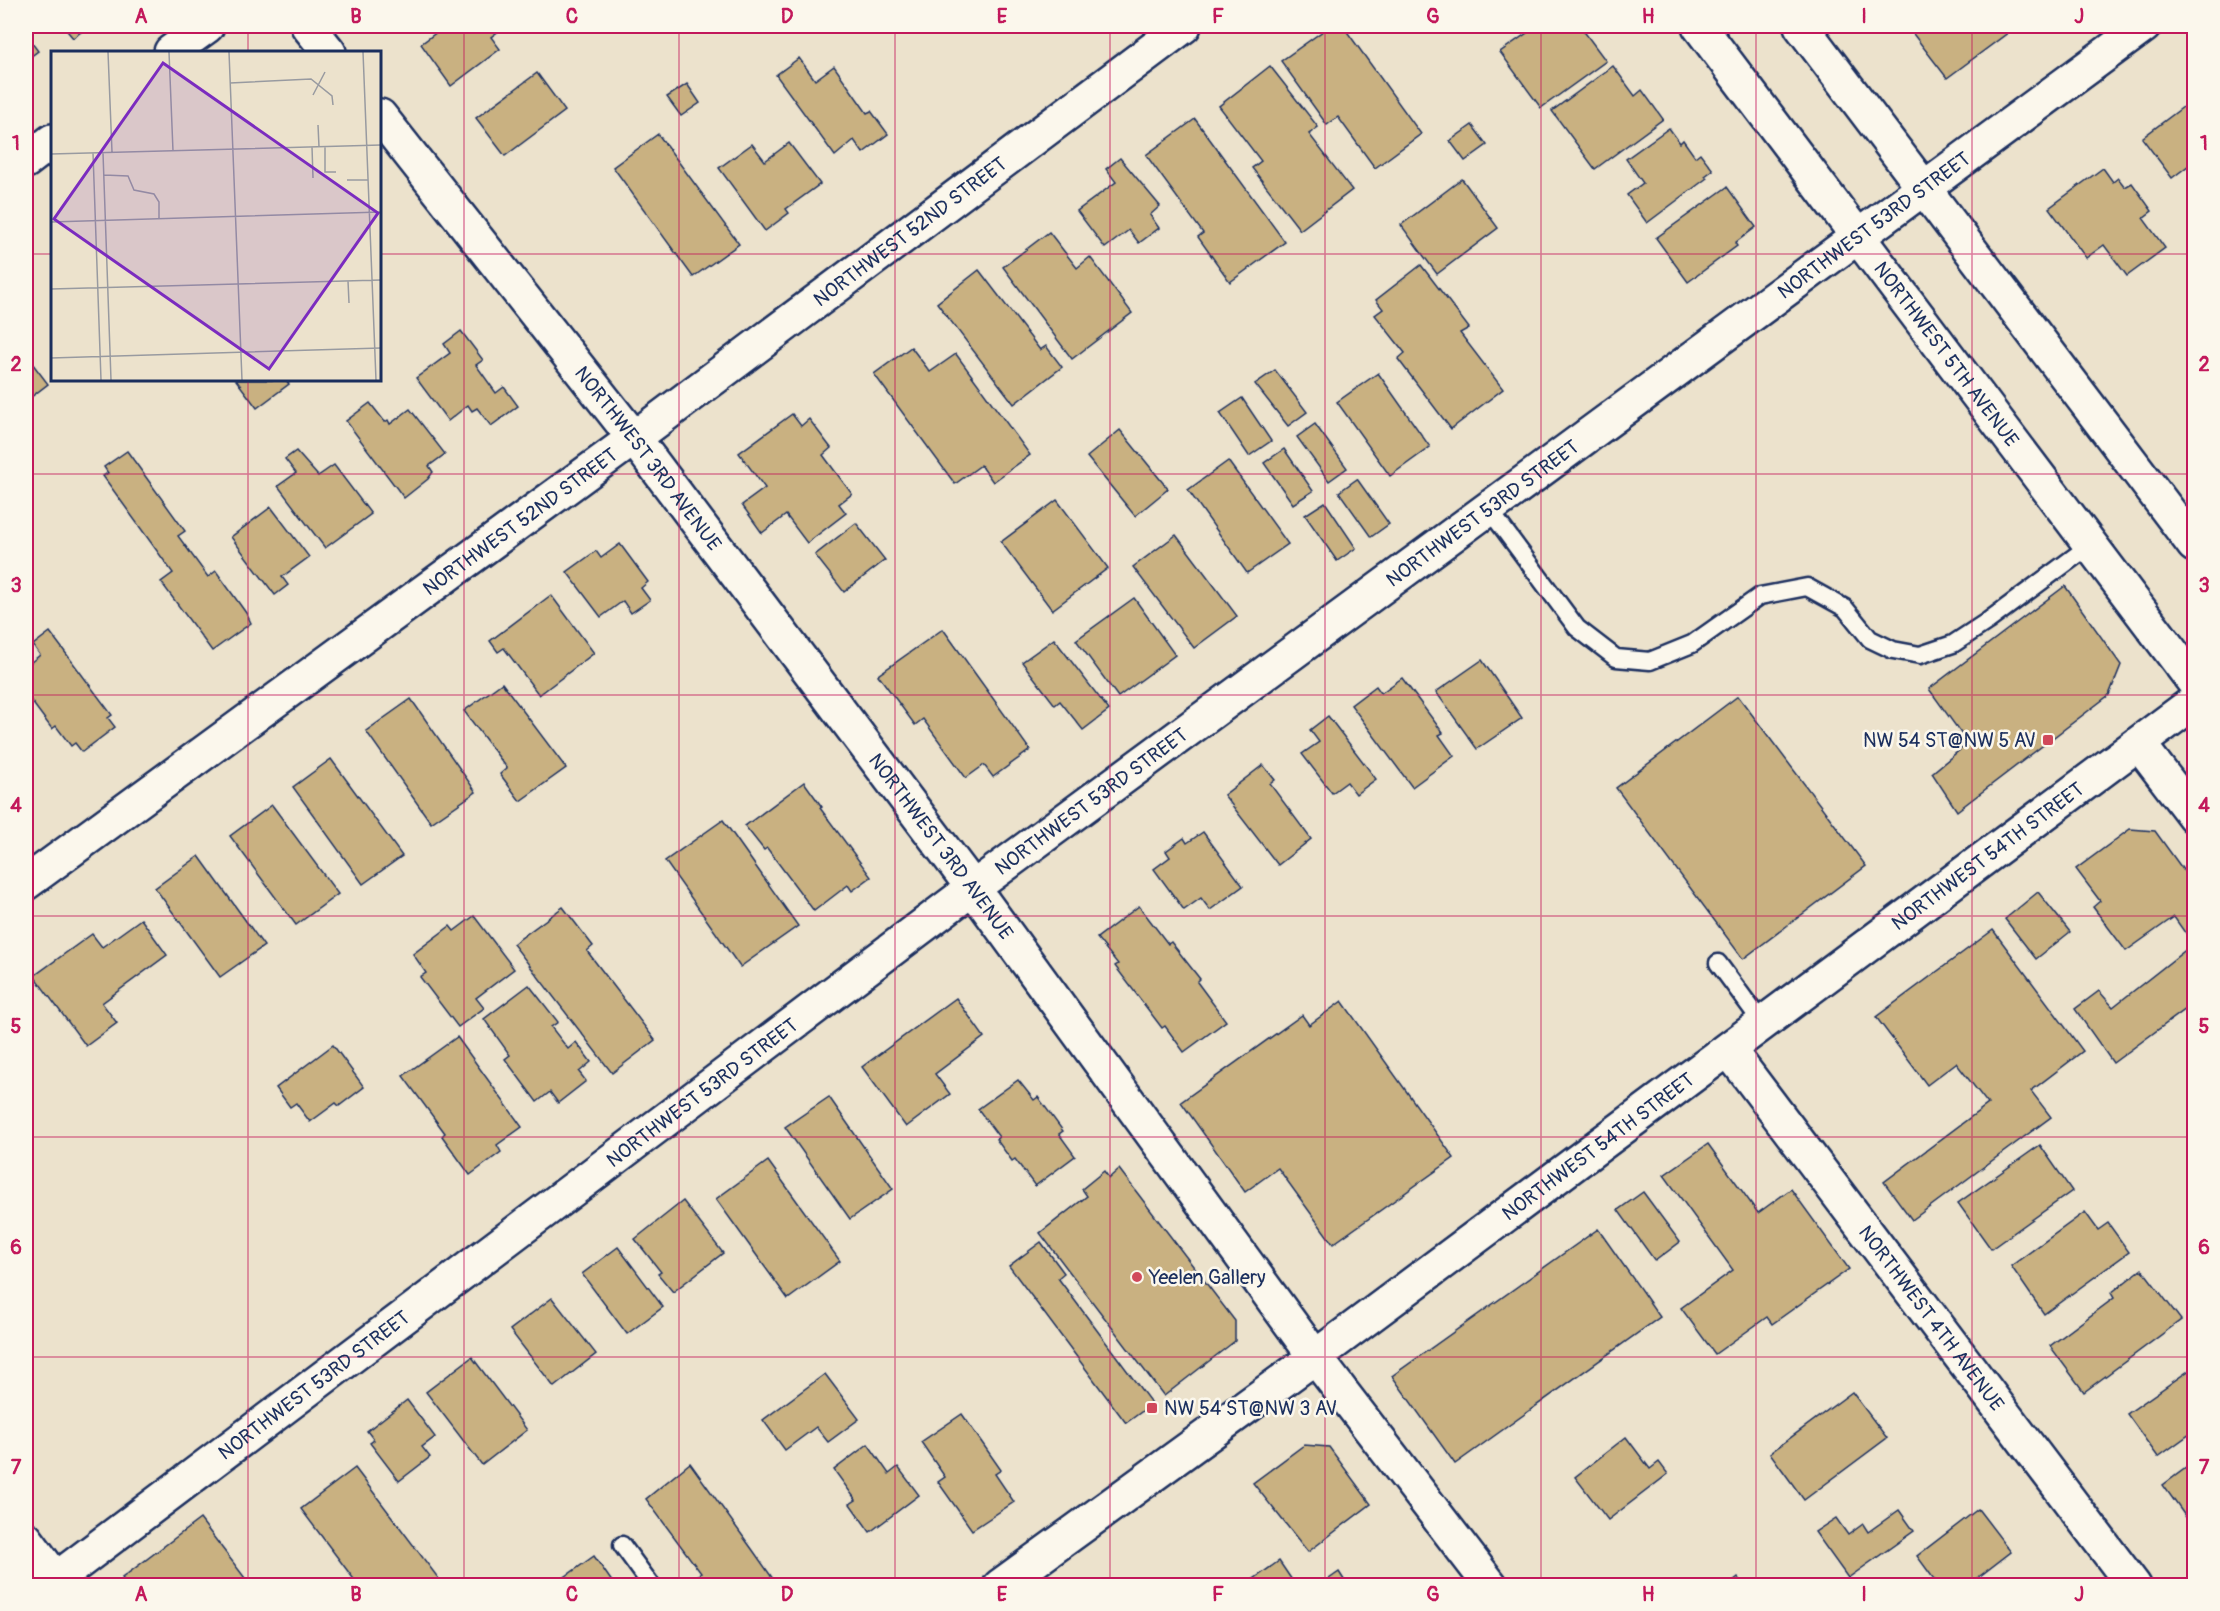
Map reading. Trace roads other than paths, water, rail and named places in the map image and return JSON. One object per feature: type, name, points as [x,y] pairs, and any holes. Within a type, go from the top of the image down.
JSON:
[{"type":"street","points":[[172,51],[207,26]]},
{"type":"street","points":[[308,26],[328,51]]},
{"type":"street","name":"NORTHWEST 52ND STREET","points":[[26,883],[634,438],[1184,26]]},
{"type":"street","name":"NORTHWEST 5TH AVENUE","points":[[1699,26],[2194,682]]},
{"type":"street","points":[[1801,26],[2194,545]]},
{"type":"street","name":"NORTHWEST 53RD STREET","points":[[54,1583],[973,888],[2144,26]]},
{"type":"street","name":"NORTHWEST 3RD AVENUE","points":[[381,117],[634,438],[973,888],[1315,1357],[1491,1586]]},
{"type":"street","points":[[26,162],[51,142]]},
{"type":"street","name":"NORTHWEST 54TH STREET","points":[[1000,1586],[1315,1357],[2194,702]]},
{"type":"street","points":[[2139,744],[2194,816]]},
{"type":"street","name":"NORTHWEST 4TH AVENUE","points":[[1729,1050],[2134,1586]]},
{"type":"street","points":[[26,1539],[54,1583]]},
{"type":"lane","points":[[1488,508],[1577,628],[1616,658],[1650,660],[1692,644],[1760,596],[1807,587],[1845,608],[1870,639],[1893,650],[1920,655],[1953,644],[2090,546]]},
{"type":"lane","points":[[1718,963],[1763,1024]]},
{"type":"lane","points":[[622,1545],[652,1586]]},
{"type":"place","name":"NW 54 ST@NW 5 AV","points":[[2048,740]]},
{"type":"place","name":"Yeelen Gallery","points":[[1137,1277]]},
{"type":"place","name":"NW 54 ST@NW 3 AV","points":[[1152,1408]]}]
